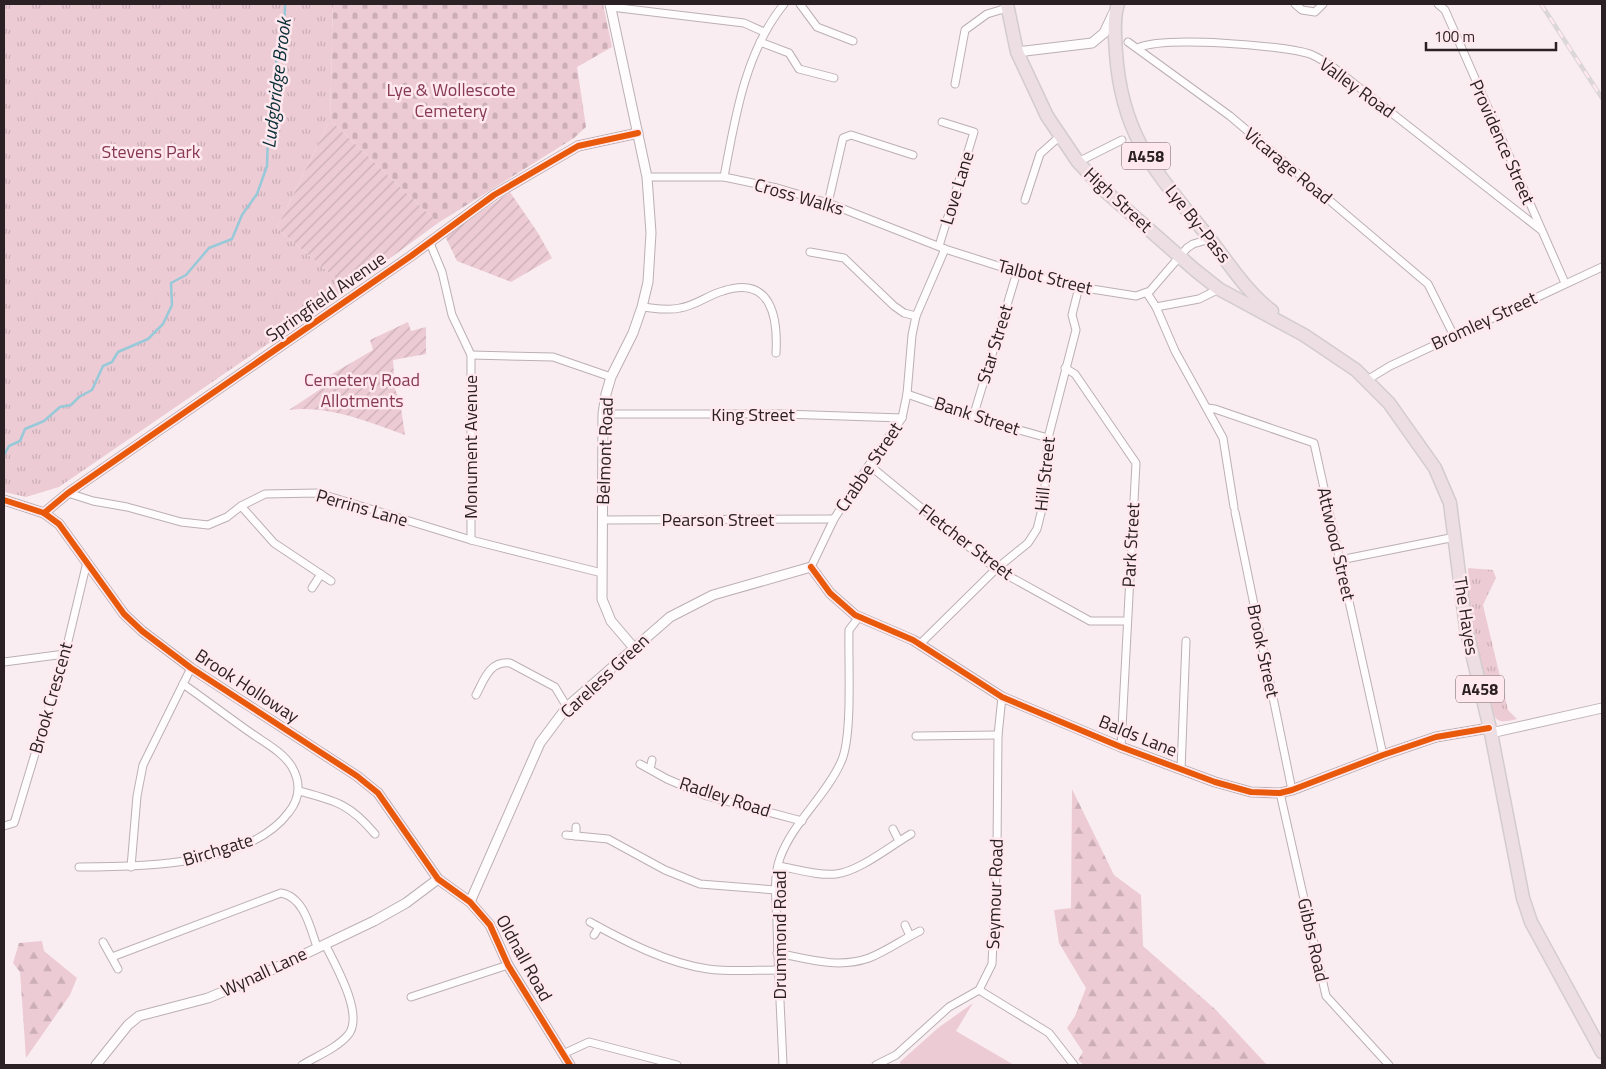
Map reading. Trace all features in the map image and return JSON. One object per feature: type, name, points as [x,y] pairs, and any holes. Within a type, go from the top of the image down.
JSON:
[{"type":"highway","name":"High Street","points":[[1007,6],[1017,52],[1034,91],[1059,137],[1078,162],[1104,190],[1179,257],[1220,289],[1304,335]]},
{"type":"highway","name":"Lye By-Pass","points":[[1118,6],[1115,30],[1118,78],[1127,118],[1148,160],[1260,302],[1304,335]]},
{"type":"highway","points":[[1220,289],[1240,279]]},
{"type":"highway","name":"A458","points":[[1304,335],[1343,360],[1367,380]]},
{"type":"highway","name":"The Hayes","points":[[1367,380],[1406,425],[1438,474],[1450,503],[1466,628],[1490,731],[1515,862],[1527,911],[1602,1052]]},
{"type":"street","points":[[724,177],[738,105],[764,32],[784,4]]},
{"type":"street","points":[[800,4],[817,27],[853,41]]},
{"type":"street","points":[[1295,4],[1302,10],[1315,12],[1323,4]]},
{"type":"street","name":"Providence Street","points":[[1438,4],[1445,10],[1565,283]]},
{"type":"street","points":[[610,5],[744,24],[764,32]]},
{"type":"street","name":"Belmont Road","points":[[610,5],[638,132],[651,209],[650,254],[642,307],[633,333],[610,376],[603,414],[602,599],[608,616],[634,648]]},
{"type":"street","points":[[955,84],[965,30],[987,14],[1007,6]]},
{"type":"street","points":[[1017,52],[1092,43],[1104,32],[1118,6]]},
{"type":"street","points":[[760,42],[789,53],[799,70],[834,78]]},
{"type":"street","name":"Vicarage Road","points":[[1128,42],[1230,116],[1428,284],[1454,336]]},
{"type":"street","name":"Valley Road","points":[[1138,48],[1147,43],[1177,42],[1277,48],[1310,54],[1339,72],[1541,230]]},
{"type":"street","name":"Love Lane","points":[[942,122],[974,132],[942,248]]},
{"type":"street","name":"Springfield Avenue","points":[[44,513],[68,493],[430,243],[494,195],[559,155],[578,146],[638,132]]},
{"type":"street","points":[[828,203],[843,138],[850,135],[913,155]]},
{"type":"street","points":[[1025,200],[1040,154],[1059,137]]},
{"type":"street","points":[[1078,162],[1122,140]]},
{"type":"street","name":"Cross Walks","points":[[647,177],[724,177],[777,188],[828,203],[942,248]]},
{"type":"street","points":[[1147,293],[1193,244],[1210,239]]},
{"type":"street","name":"Monument Avenue","points":[[430,243],[442,272],[452,315],[470,355],[471,540]]},
{"type":"street","name":"Talbot Street","points":[[942,248],[1017,272],[1079,287],[1136,296],[1147,293]]},
{"type":"street","name":"Crabbe Street","points":[[811,567],[834,519],[902,418],[908,394],[908,362],[916,316],[942,248]]},
{"type":"street","points":[[810,252],[844,258],[894,306],[904,314],[916,316]]},
{"type":"street","name":"Bromley Street","points":[[1367,380],[1390,366],[1602,267]]},
{"type":"street","name":"Star Street","points":[[972,416],[1017,272]]},
{"type":"street","points":[[642,307],[681,308],[733,287],[750,289],[758,292],[772,308],[776,321],[776,353]]},
{"type":"street","name":"Hill Street","points":[[920,644],[996,569],[1028,543],[1037,529],[1044,501],[1048,438],[1076,330],[1072,315],[1079,287]]},
{"type":"street","points":[[1156,307],[1199,299],[1220,289]]},
{"type":"street","name":"Brook Street","points":[[1147,293],[1156,307],[1175,351],[1225,444],[1234,510],[1292,790]]},
{"type":"street","name":"Monument Avenue","points":[[470,355],[553,357],[610,376]]},
{"type":"street","name":"Park Street","points":[[1065,368],[1075,374],[1136,463],[1120,747]]},
{"type":"street","name":"Bank Street","points":[[908,394],[972,416],[1048,438]]},
{"type":"street","name":"Attwood Street","points":[[1207,408],[1215,409],[1314,443],[1383,754]]},
{"type":"street","name":"King Street","points":[[603,414],[783,414],[902,418]]},
{"type":"street","name":"Fletcher Street","points":[[869,465],[996,569],[1090,621],[1127,621]]},
{"type":"street","name":"Perrins Lane","points":[[68,493],[92,502],[127,507],[181,522],[208,525],[226,517],[241,506],[265,494],[318,493],[471,540],[602,573]]},
{"type":"street","points":[[4,500],[44,513]]},
{"type":"street","points":[[241,506],[274,543],[331,581]]},
{"type":"street","name":"Brook Holloway","points":[[44,513],[59,524],[124,614],[190,668],[358,776],[378,794],[438,879]]},
{"type":"street","name":"Pearson Street","points":[[602,520],[834,519]]},
{"type":"street","points":[[1340,560],[1455,537]]},
{"type":"street","name":"Brook Crescent","points":[[4,826],[14,823],[16,817],[65,654],[87,562]]},
{"type":"street","name":"Balds Lane","points":[[811,567],[830,593],[859,617],[914,640],[1002,697],[1120,747],[1181,770],[1251,792],[1280,793],[1292,790],[1383,754],[1436,737],[1490,731],[1602,708]]},
{"type":"street","name":"Careless Green","points":[[470,902],[540,743],[567,707],[670,617],[713,594],[811,567]]},
{"type":"street","points":[[312,588],[321,574]]},
{"type":"street","name":"Drummond Road","points":[[783,1065],[777,953],[776,890],[780,857],[842,761],[846,734],[849,630],[859,617]]},
{"type":"street","points":[[1181,770],[1186,641]]},
{"type":"street","points":[[4,662],[65,654]]},
{"type":"street","points":[[476,695],[492,668],[504,663],[510,664],[555,687],[567,707]]},
{"type":"street","points":[[131,867],[137,796],[143,765],[190,668]]},
{"type":"street","points":[[183,684],[283,756],[292,767],[299,791],[339,801],[360,816],[375,834]]},
{"type":"street","name":"Seymour Road","points":[[979,990],[990,970],[995,950],[998,735],[1002,697]]},
{"type":"street","points":[[916,736],[998,735]]},
{"type":"street","points":[[650,769],[652,760]]},
{"type":"street","name":"Radley Road","points":[[640,764],[707,796],[802,821]]},
{"type":"street","name":"Birchgate","points":[[80,867],[159,866],[211,856],[251,842],[281,824],[295,805],[299,791]]},
{"type":"street","name":"Gibbs Road","points":[[1280,793],[1326,996],[1389,1065]]},
{"type":"street","points":[[576,826],[576,836]]},
{"type":"street","points":[[893,829],[899,841]]},
{"type":"street","points":[[779,866],[836,874],[877,856],[911,834]]},
{"type":"street","points":[[566,835],[608,839],[665,870],[700,884],[776,890]]},
{"type":"street","name":"Oldnall Road","points":[[438,879],[470,902],[490,925],[508,965],[570,1065]]},
{"type":"street","name":"Wynall Lane","points":[[97,1065],[128,1025],[139,1016],[208,998],[406,904],[438,879]]},
{"type":"street","points":[[112,957],[281,892],[291,895],[300,905],[322,945],[350,1002],[354,1023],[348,1036],[341,1042],[302,1065]]},
{"type":"street","points":[[590,922],[675,961],[709,969],[778,970]]},
{"type":"street","points":[[905,925],[910,936]]},
{"type":"street","points":[[594,935],[598,927]]},
{"type":"street","points":[[777,953],[822,962],[845,963],[869,958],[920,931]]},
{"type":"street","points":[[103,942],[118,968]]},
{"type":"street","points":[[412,997],[421,997],[508,965]]},
{"type":"street","points":[[876,1065],[888,1063],[949,1008],[979,990],[1049,1033],[1074,1065]]},
{"type":"street","points":[[563,1054],[589,1042],[677,1065]]},
{"type":"green space","name":"Stevens Park","points":[[4,4],[333,4],[330,120],[277,228],[348,289],[59,487],[26,497],[4,492]]},
{"type":"green space","name":"Lye & Wollescote Cemetery","points":[[333,4],[603,4],[612,47],[577,67],[586,127],[574,138],[438,223],[330,120]]},
{"type":"green space","points":[[330,120],[438,223],[348,289],[277,228]]},
{"type":"green space","points":[[510,192],[538,233],[552,258],[511,282],[457,261],[445,236]]},
{"type":"green space","name":"Cemetery Road Allotments","points":[[408,322],[411,331],[426,327],[426,354],[393,360],[394,374],[389,375],[400,401],[405,435],[334,412],[304,409],[289,410],[322,388],[320,381],[373,350],[370,340]]},
{"type":"green space","points":[[1468,568],[1493,570],[1496,578],[1483,605],[1508,710],[1517,719],[1500,721],[1493,713],[1484,683],[1473,625],[1469,600]]},
{"type":"green space","points":[[1072,789],[1114,875],[1141,895],[1143,946],[1216,1010],[1267,1065],[1084,1065],[1078,1060],[1083,1052],[1067,1028],[1075,1016],[1086,988],[1059,943],[1054,910],[1071,908]]},
{"type":"green space","points":[[42,941],[44,951],[77,978],[70,995],[26,1058],[20,972],[13,963],[19,943]]},
{"type":"green space","points":[[973,1003],[956,1031],[1014,1065],[900,1065],[900,1062],[938,1028]]},
{"type":"waterway","name":"Ludgbridge Brook","points":[[4,455],[9,446],[20,441],[25,429],[44,421],[60,407],[71,405],[79,397],[92,390],[103,366],[112,362],[118,352],[148,339],[163,324],[172,305],[171,283],[186,275],[209,248],[232,239],[242,215],[257,194],[267,166],[268,132],[277,86],[276,56],[284,46],[285,4]]},
{"type":"railway","points":[[1541,4],[1602,98]]},
{"type":"cycle path","points":[[44,513],[68,493],[411,256],[494,195],[578,146],[638,133]]},
{"type":"cycle path","points":[[4,500],[44,513],[59,524],[124,614],[142,631],[191,668],[357,776],[378,793],[438,879],[470,902],[490,925],[508,965],[570,1065]]},
{"type":"cycle path","points":[[811,567],[830,593],[855,615],[913,640],[1002,697],[1121,747],[1215,782],[1251,792],[1280,793],[1292,790],[1436,737],[1489,728]]}]
